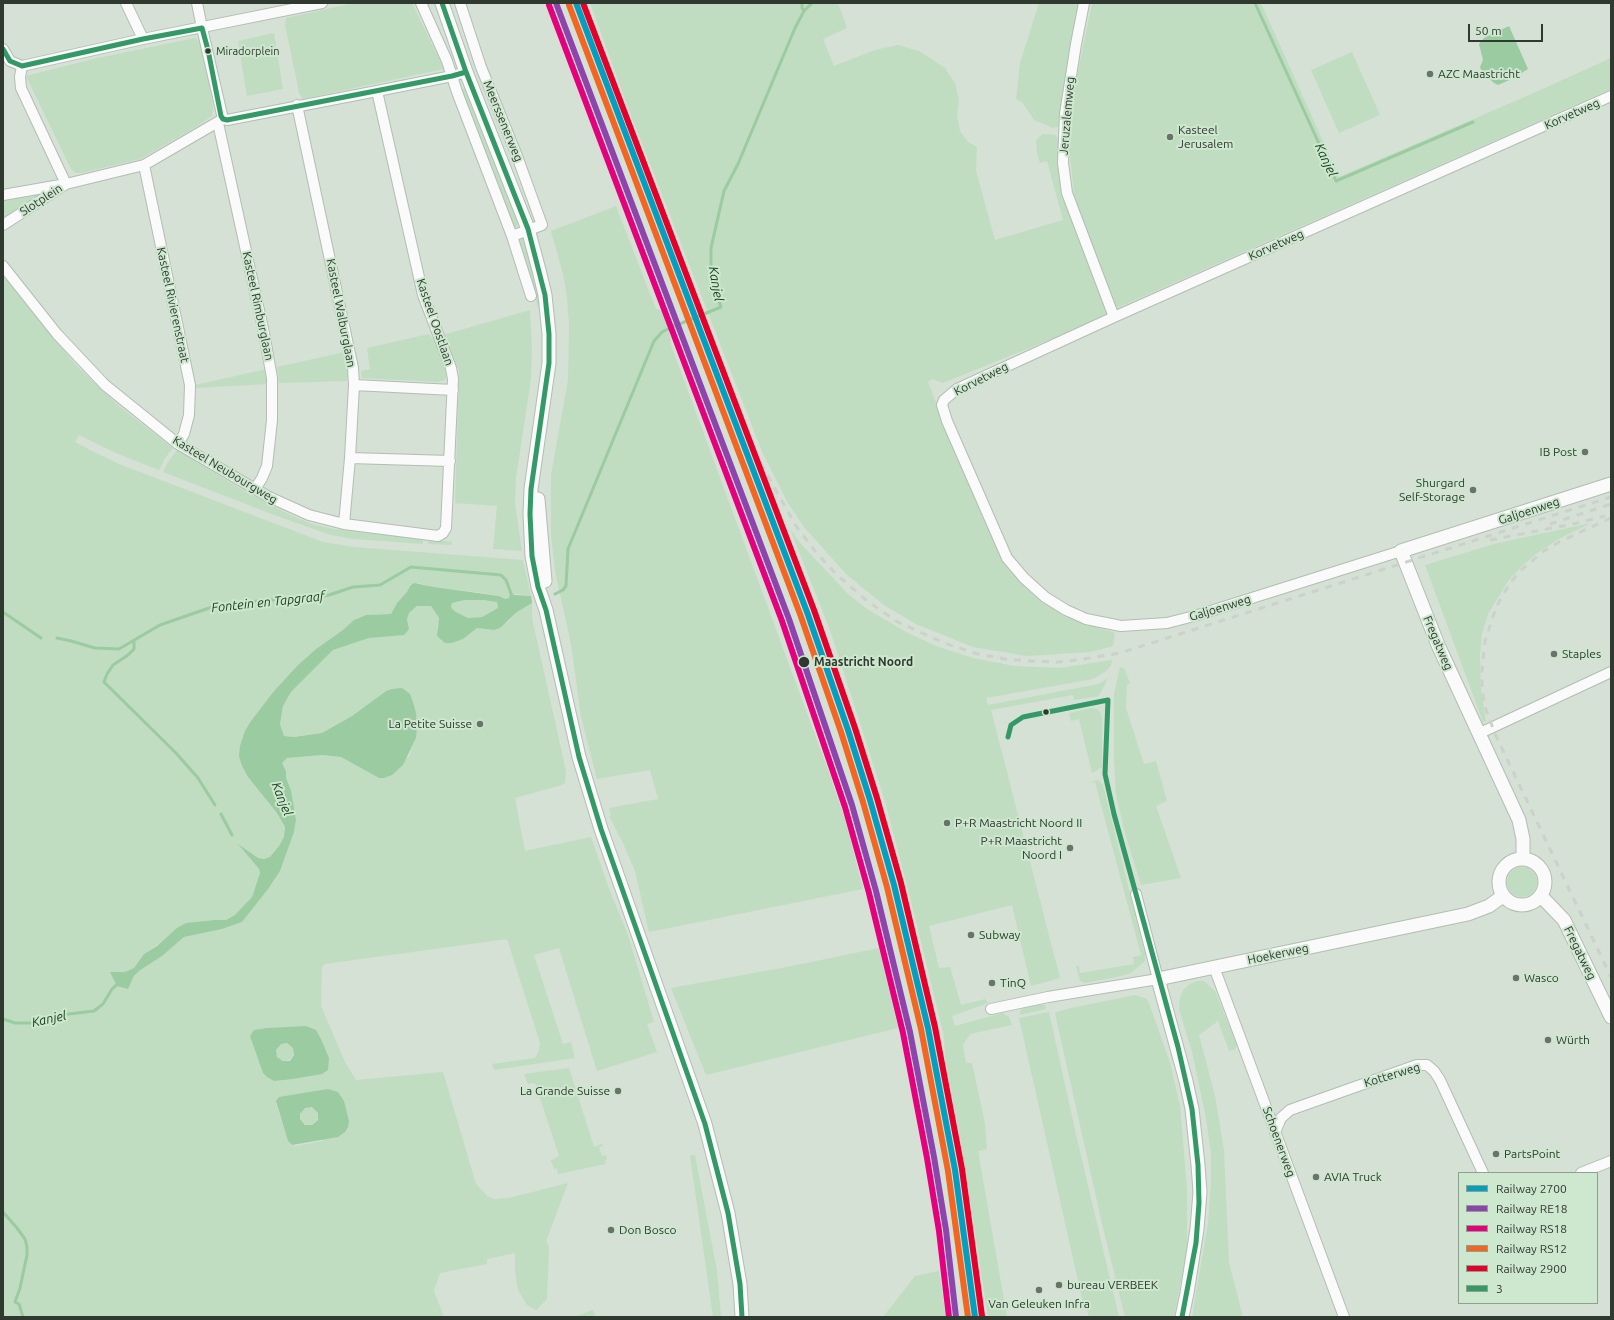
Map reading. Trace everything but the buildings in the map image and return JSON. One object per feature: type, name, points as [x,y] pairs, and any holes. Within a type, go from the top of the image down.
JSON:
[{"type":"street","points":[[126,3],[143,39]]},
{"type":"street","points":[[197,3],[220,121]]},
{"type":"street","points":[[3,49],[10,61],[22,66],[143,39],[202,28],[284,7],[322,3]]},
{"type":"street","points":[[421,3],[452,76],[512,236],[531,296]]},
{"type":"street","name":"Meerssenerweg","points":[[442,3],[466,72],[528,229],[542,283],[549,334],[548,374],[531,489],[530,514],[532,556],[541,600],[546,610],[586,782],[606,846],[668,1015],[705,1124],[728,1213],[740,1284],[742,1317]]},
{"type":"street","name":"Meerssenerweg","points":[[460,3],[481,68],[517,156],[542,225],[512,236]]},
{"type":"street","name":"Jeruzalemweg","points":[[1084,3],[1065,114],[1063,163],[1067,193],[1114,317]]},
{"type":"street","points":[[22,66],[20,77],[21,88],[66,184],[144,165],[220,121],[297,105],[377,91],[466,72]]},
{"type":"street","name":"Kasteel Oostlaan","points":[[377,91],[423,295],[451,368],[453,390],[450,461],[446,528],[443,533]]},
{"type":"street","name":"Korvetweg","points":[[944,400],[957,389],[1114,317],[1611,96]]},
{"type":"street","name":"Kasteel Walburglaan","points":[[297,105],[350,350],[354,385],[350,458],[344,524]]},
{"type":"street","name":"Kasteel Rimburglaan","points":[[220,121],[271,372],[272,420],[267,466],[256,489]]},
{"type":"street","name":"Kasteel Rivierenstraat","points":[[144,165],[190,385],[189,415],[184,434],[178,444]]},
{"type":"street","name":"Slotplein","points":[[3,195],[66,184]]},
{"type":"street","name":"Slotplein","points":[[3,225],[66,184]]},
{"type":"street","name":"Kasteel Neubourgweg","points":[[3,266],[56,334],[105,385],[178,444],[269,497],[309,515],[344,524],[438,536],[443,533]]},
{"type":"street","points":[[354,385],[453,390]]},
{"type":"street","name":"Galjoenweg","points":[[944,400],[942,409],[1007,558],[1024,578],[1045,597],[1066,610],[1086,619],[1121,626],[1167,623],[1205,612],[1611,484]]},
{"type":"street","points":[[350,458],[450,461]]},
{"type":"street","name":"Fregatweg","points":[[1401,551],[1438,645],[1519,820],[1523,839],[1523,859]]},
{"type":"street","points":[[1478,734],[1611,672]]},
{"type":"street","points":[[1523,859],[1533,861],[1541,868],[1545,887],[1541,896],[1532,903],[1522,905],[1512,903],[1503,896],[1499,883],[1502,869],[1514,860],[1523,859]]},
{"type":"street","points":[[1136,894],[1186,1081],[1192,1109],[1200,1192],[1197,1229],[1182,1317]]},
{"type":"street","name":"Hoekerweg","points":[[991,1009],[1048,997],[1158,979],[1275,956],[1468,914],[1489,906],[1503,896]]},
{"type":"street","name":"Fregatweg","points":[[1541,896],[1564,920],[1611,1017]]},
{"type":"street","name":"Schoenerweg","points":[[1214,967],[1344,1317]]},
{"type":"street","name":"Kotterweg","points":[[1275,1132],[1281,1118],[1290,1110],[1417,1065],[1427,1065],[1434,1071],[1440,1080],[1483,1172]]},
{"type":"street","points":[[1584,1172],[1611,1161]]},
{"type":"shaded area","points":[[354,3],[412,3],[444,69],[303,99],[299,93],[285,25],[286,18]]},
{"type":"shaded area","points":[[590,3],[838,3],[847,28],[823,39],[834,66],[875,50],[898,45],[919,51],[945,68],[955,83],[959,100],[957,115],[960,131],[968,142],[977,147],[976,171],[995,240],[1063,220],[1047,161],[1040,163],[1036,140],[1043,134],[1055,135],[1060,140],[1060,164],[1109,313],[1108,316],[943,383],[932,379],[928,382],[957,457],[998,551],[1010,571],[1033,595],[1066,617],[1115,633],[1113,646],[1090,652],[1027,656],[973,647],[916,624],[884,605],[847,575],[804,527],[788,503],[763,454],[627,105]]},
{"type":"shaded area","points":[[1039,3],[1082,3],[1061,126],[1053,128],[1034,120],[1022,102],[1016,99],[1020,63]]},
{"type":"shaded area","points":[[1092,3],[1261,3],[1339,177],[1611,58],[1611,89],[1117,308],[1101,274],[1077,205],[1074,194],[1070,156],[1070,130],[1074,91]]},
{"type":"shaded area","points":[[274,33],[283,89],[247,96],[238,41]]},
{"type":"shaded area","points":[[195,38],[200,42],[208,78],[213,107],[212,116],[196,127],[140,159],[81,173],[76,173],[71,169],[26,76],[93,59]]},
{"type":"shaded area","points":[[1352,52],[1380,115],[1339,133],[1311,70]]},
{"type":"shaded area","points":[[467,87],[520,223],[517,227],[512,226],[460,90]]},
{"type":"shaded area","points":[[51,190],[3,220],[3,199]]},
{"type":"shaded area","points":[[616,206],[656,309],[667,312],[671,345],[828,770],[846,823],[863,889],[649,932],[635,871],[609,816],[611,815],[609,808],[658,799],[650,770],[597,779],[581,717],[571,644],[556,576],[551,536],[551,475],[568,380],[569,325],[567,297],[563,274],[551,231]]},
{"type":"shaded area","points":[[521,238],[524,238],[540,297],[542,320],[518,242]]},
{"type":"shaded area","points":[[3,272],[75,364],[119,406],[173,448],[165,458],[159,470],[118,454],[79,435],[75,442],[119,464],[323,542],[354,547],[523,560],[531,596],[510,593],[509,598],[505,599],[499,596],[483,593],[434,587],[419,583],[410,586],[407,592],[397,603],[391,614],[366,615],[354,620],[298,665],[274,691],[251,721],[242,766],[248,777],[277,813],[285,827],[284,837],[271,857],[264,859],[258,858],[239,845],[259,869],[260,873],[252,897],[235,916],[226,920],[215,920],[165,939],[144,954],[134,968],[125,972],[110,973],[128,989],[134,976],[139,971],[162,956],[184,937],[222,929],[242,922],[280,871],[294,832],[296,820],[291,790],[286,778],[286,771],[282,763],[287,758],[322,755],[341,757],[379,778],[384,778],[409,756],[416,738],[416,713],[386,691],[352,716],[322,733],[294,737],[284,736],[280,724],[283,706],[291,692],[333,650],[369,638],[409,629],[407,619],[409,613],[417,606],[431,606],[439,618],[437,628],[440,638],[445,643],[452,643],[463,639],[477,628],[494,630],[509,621],[517,612],[532,603],[532,618],[566,771],[565,783],[562,785],[515,798],[525,851],[591,837],[609,889],[628,935],[654,1022],[647,1024],[657,1052],[597,1071],[559,948],[534,955],[563,1044],[571,1042],[575,1058],[494,1070],[492,1064],[535,1058],[539,1050],[540,1043],[507,939],[325,964],[322,967],[321,1006],[345,1062],[356,1080],[443,1072],[476,1184],[487,1196],[494,1199],[509,1198],[568,1183],[546,1241],[549,1247],[547,1299],[536,1310],[527,1305],[518,1290],[515,1272],[515,1253],[487,1259],[487,1264],[440,1273],[434,1291],[444,1317],[3,1317]],"holes":[[[267,1028],[283,1028],[326,1072],[293,1079],[274,1081]],[[344,1101],[322,1141],[296,1146],[291,1145],[288,1141],[276,1103]]]},
{"type":"shaded area","points":[[530,310],[532,350],[531,379],[516,478],[515,503],[522,551],[493,549],[497,506],[455,503],[459,370],[443,335]]},
{"type":"shaded area","points":[[429,334],[435,342],[446,366],[447,374],[445,380],[438,382],[362,378],[361,371],[370,369],[367,348]]},
{"type":"shaded area","points":[[345,352],[348,367],[347,381],[279,383],[277,367]]},
{"type":"shaded area","points":[[267,369],[268,384],[195,388],[195,385]]},
{"type":"shaded area","points":[[177,450],[243,490],[290,515],[312,524],[334,529],[423,539],[423,544],[353,539],[331,535],[163,472]]},
{"type":"shaded area","points":[[1591,523],[1557,540],[1536,554],[1521,567],[1508,581],[1488,614],[1482,634],[1480,655],[1481,690],[1486,721],[1483,722],[1425,565],[1494,544]]},
{"type":"shaded area","points":[[790,529],[801,544],[848,594],[867,609],[906,632],[936,646],[973,658],[1014,666],[1060,668],[1112,660],[1111,665],[1105,672],[1093,679],[986,698],[988,705],[1099,684],[1108,678],[1099,696],[1074,700],[1073,695],[991,710],[1060,978],[1031,986],[1012,905],[929,926],[939,968],[950,967],[961,1005],[985,999],[988,1003],[952,1016],[955,1026],[1002,1013],[1009,1017],[1012,1025],[970,1034],[963,1045],[966,1063],[972,1063],[985,1124],[987,1149],[978,1151],[1007,1317],[988,1317],[961,1142],[945,1058],[944,1037],[885,801],[830,630]]},
{"type":"shaded area","points":[[429,539],[452,542],[452,545],[428,544]]},
{"type":"shaded area","points":[[465,600],[497,602],[498,608],[482,617],[468,618],[456,612],[451,606],[451,603]]},
{"type":"shaded area","points":[[1120,667],[1124,668],[1130,683],[1127,685],[1126,708],[1144,764],[1156,761],[1167,801],[1156,806],[1181,878],[1141,885],[1125,833],[1116,795],[1114,760],[1114,694]]},
{"type":"shaded area","points":[[1092,708],[1097,709],[1101,713],[1102,767],[1092,773],[1079,719],[1071,721],[1069,713]]},
{"type":"shaded area","points":[[1098,780],[1103,785],[1145,954],[1145,961],[1131,973],[1085,983],[1080,981],[1076,966],[1079,966],[1080,973],[1134,964],[1133,957],[1141,955],[1095,782],[1088,783]]},
{"type":"shaded area","points":[[1522,867],[1533,871],[1537,882],[1533,893],[1522,897],[1511,893],[1507,882],[1511,871]]},
{"type":"shaded area","points":[[879,948],[898,1028],[706,1075],[671,988],[787,967]]},
{"type":"shaded area","points":[[1197,981],[1204,981],[1215,991],[1237,1045],[1235,1049],[1229,1051],[1218,1021],[1199,1035],[1215,1096],[1224,1150],[1229,1263],[1243,1317],[1192,1317],[1208,1223],[1211,1183],[1211,1153],[1205,1113],[1192,1052],[1179,1009],[1180,998],[1184,989]]},
{"type":"shaded area","points":[[1135,995],[1147,999],[1150,1006],[1170,1063],[1180,1105],[1187,1190],[1187,1249],[1174,1317],[1125,1317],[1102,1224],[1055,1013],[1067,1009]]},
{"type":"shaded area","points":[[1032,1004],[1045,1005],[1046,1009],[1020,1015],[1020,1011],[1024,1007]]},
{"type":"shaded area","points":[[1049,1012],[1119,1317],[1089,1317],[1085,1303],[1083,1303],[1019,1018]]},
{"type":"shaded area","points":[[281,1043],[289,1043],[294,1048],[292,1059],[289,1061],[281,1061],[276,1056],[276,1048]]},
{"type":"shaded area","points":[[569,1068],[594,1147],[602,1144],[603,1146],[599,1147],[602,1156],[606,1155],[607,1159],[605,1160],[606,1164],[558,1174],[557,1168],[554,1169],[551,1160],[559,1156],[535,1083],[528,1084],[524,1074]]},
{"type":"shaded area","points":[[305,1107],[313,1107],[318,1112],[316,1123],[313,1125],[305,1125],[300,1120],[300,1112]]},
{"type":"shaded area","points":[[695,1155],[717,1271],[721,1317],[713,1317],[690,1156]]},
{"type":"shaded area","points":[[939,1271],[946,1317],[883,1317],[915,1276]]},
{"type":"shaded area","points":[[593,1310],[596,1317],[573,1317]]},
{"type":"water","points":[[1509,26],[1528,69],[1514,78],[1498,85],[1482,72],[1480,67],[1483,60],[1479,44],[1484,38]]},
{"type":"water","points":[[414,583],[499,596],[505,599],[509,598],[510,593],[515,595],[531,596],[532,603],[517,612],[500,628],[494,630],[477,628],[463,639],[452,643],[445,643],[437,636],[439,618],[431,606],[417,606],[409,613],[407,619],[409,629],[404,635],[369,638],[333,650],[291,692],[283,706],[280,724],[284,736],[294,737],[322,733],[352,716],[386,691],[402,688],[410,694],[416,713],[417,726],[416,738],[403,765],[392,775],[379,778],[341,757],[322,755],[287,758],[282,763],[286,771],[286,778],[291,790],[296,820],[294,832],[280,871],[268,889],[242,922],[222,929],[184,937],[162,956],[139,971],[134,976],[128,989],[117,986],[110,972],[125,972],[134,968],[144,954],[157,946],[177,928],[186,923],[226,920],[235,915],[252,897],[260,873],[259,869],[238,844],[258,858],[264,859],[270,857],[284,837],[285,827],[277,813],[248,777],[242,766],[239,756],[240,746],[245,731],[274,691],[298,665],[316,649],[343,630],[354,620],[366,615],[391,614],[397,603],[407,592],[410,586]],"holes":[[[465,600],[497,602],[498,608],[482,617],[468,618],[456,612],[451,606],[452,603]]]},
{"type":"water","points":[[306,1026],[316,1030],[329,1058],[328,1070],[322,1074],[293,1079],[274,1081],[267,1077],[263,1073],[250,1036],[254,1030]],"holes":[[[287,1043],[293,1048],[294,1055],[290,1061],[283,1061],[277,1057],[276,1050],[281,1044]]]},
{"type":"water","points":[[328,1089],[338,1092],[344,1101],[349,1121],[348,1127],[345,1132],[338,1137],[292,1145],[288,1141],[276,1101],[279,1097]],"holes":[[[312,1107],[318,1113],[318,1120],[312,1125],[305,1125],[300,1119],[300,1114],[305,1108]]]},
{"type":"waterway","points":[[802,3],[802,8],[804,11]]},
{"type":"waterway","name":"Kanjel","points":[[555,594],[563,590],[566,586],[568,549],[654,341],[662,332],[721,307],[714,286],[711,267],[711,248],[724,191],[738,164],[795,28],[804,11],[812,3]]},
{"type":"waterway","name":"Kanjel","points":[[1255,3],[1336,181],[1473,122]]},
{"type":"waterway","name":"Fontein en Tapgraaf","points":[[57,638],[95,648],[119,649],[160,625],[212,607],[265,600],[301,600],[329,595],[353,587],[380,585],[411,567],[501,575],[506,580],[512,596]]},
{"type":"waterway","name":"Fontein en Tapgraaf","points":[[3,612],[41,638]]},
{"type":"waterway","points":[[134,641],[134,649],[113,665],[104,682],[176,753],[198,778],[215,805]]},
{"type":"waterway","points":[[221,814],[232,835]]},
{"type":"waterway","name":"Kanjel","points":[[3,1019],[15,1023],[32,1023],[52,1016],[94,1011],[103,1004],[112,989],[120,982]]},
{"type":"waterway","name":"Kanjel","points":[[3,1212],[25,1239],[27,1247],[27,1255],[20,1288],[15,1302],[19,1304],[23,1317]]},
{"type":"railway","points":[[743,425],[761,464],[796,526],[815,551],[835,573],[866,600],[896,621],[944,643],[978,654],[1005,659],[1058,662],[1120,653],[1611,497]]},
{"type":"railway","points":[[1550,524],[1611,504]]},
{"type":"railway","points":[[1490,540],[1573,524],[1605,516]]},
{"type":"railway","points":[[1611,518],[1559,542],[1544,551],[1521,570],[1510,583],[1496,607],[1485,641],[1482,670],[1482,690],[1486,710],[1496,736],[1611,977]]},
{"type":"rail line","name":"RE18","points":[[556,3],[789,619],[852,805],[876,891],[910,1032],[934,1157],[946,1230],[956,1317]]},
{"type":"rail line","name":"2700","points":[[576,3],[807,612],[848,730],[870,800],[894,885],[928,1028],[955,1170],[975,1317]]},
{"type":"rail line","name":"2900","points":[[583,3],[814,610],[855,728],[877,798],[901,883],[935,1027],[962,1169],[982,1316]]},
{"type":"rail line","name":"RS18","points":[[549,5],[782,621],[845,807],[869,893],[903,1033],[927,1158],[939,1231],[949,1317]]},
{"type":"rail line","name":"RS12","points":[[569,5],[800,614],[841,732],[863,802],[887,887],[921,1029],[948,1171],[968,1317]]},
{"type":"transit line","name":"3","points":[[442,3],[466,72],[528,229],[545,295],[549,334],[549,363],[531,489],[530,514],[532,556],[538,587],[546,610],[579,757],[601,829],[705,1124],[728,1213],[740,1284],[742,1317]]},
{"type":"transit line","name":"3","points":[[3,49],[10,61],[22,66],[143,39],[202,28],[208,50],[221,116],[223,119],[227,120],[466,72]]},
{"type":"transit line","name":"3","points":[[1008,737],[1011,725],[1023,717],[1108,700],[1105,774],[1114,814],[1178,1047],[1192,1109],[1198,1165],[1199,1203],[1196,1243],[1182,1317]]},
{"type":"place","name":"Miradorplein","points":[[208,51]]},
{"type":"place","name":"AZC Maastricht","points":[[1430,74]]},
{"type":"place","name":"Kasteel Jerusalem","points":[[1170,137]]},
{"type":"place","name":"IB Post","points":[[1585,452]]},
{"type":"place","name":"Shurgard Self-Storage","points":[[1473,490]]},
{"type":"place","name":"Staples","points":[[1554,654]]},
{"type":"place","name":"Maastricht Noord","points":[[804,662]]},
{"type":"place","name":"La Petite Suisse","points":[[480,724]]},
{"type":"place","name":"P+R Maastricht Noord II","points":[[947,823]]},
{"type":"place","name":"P+R Maastricht Noord I","points":[[1070,848]]},
{"type":"place","name":"Subway","points":[[971,935]]},
{"type":"place","name":"Wasco","points":[[1516,978]]},
{"type":"place","name":"TinQ","points":[[992,983]]},
{"type":"place","name":"Würth","points":[[1548,1040]]},
{"type":"place","name":"La Grande Suisse","points":[[618,1091]]},
{"type":"place","name":"PartsPoint","points":[[1496,1154]]},
{"type":"place","name":"AVIA Truck","points":[[1316,1177]]},
{"type":"place","name":"Don Bosco","points":[[611,1230]]},
{"type":"place","name":"bureau VERBEEK","points":[[1059,1285]]},
{"type":"place","name":"Van Geleuken Infra","points":[[1039,1290]]}]
